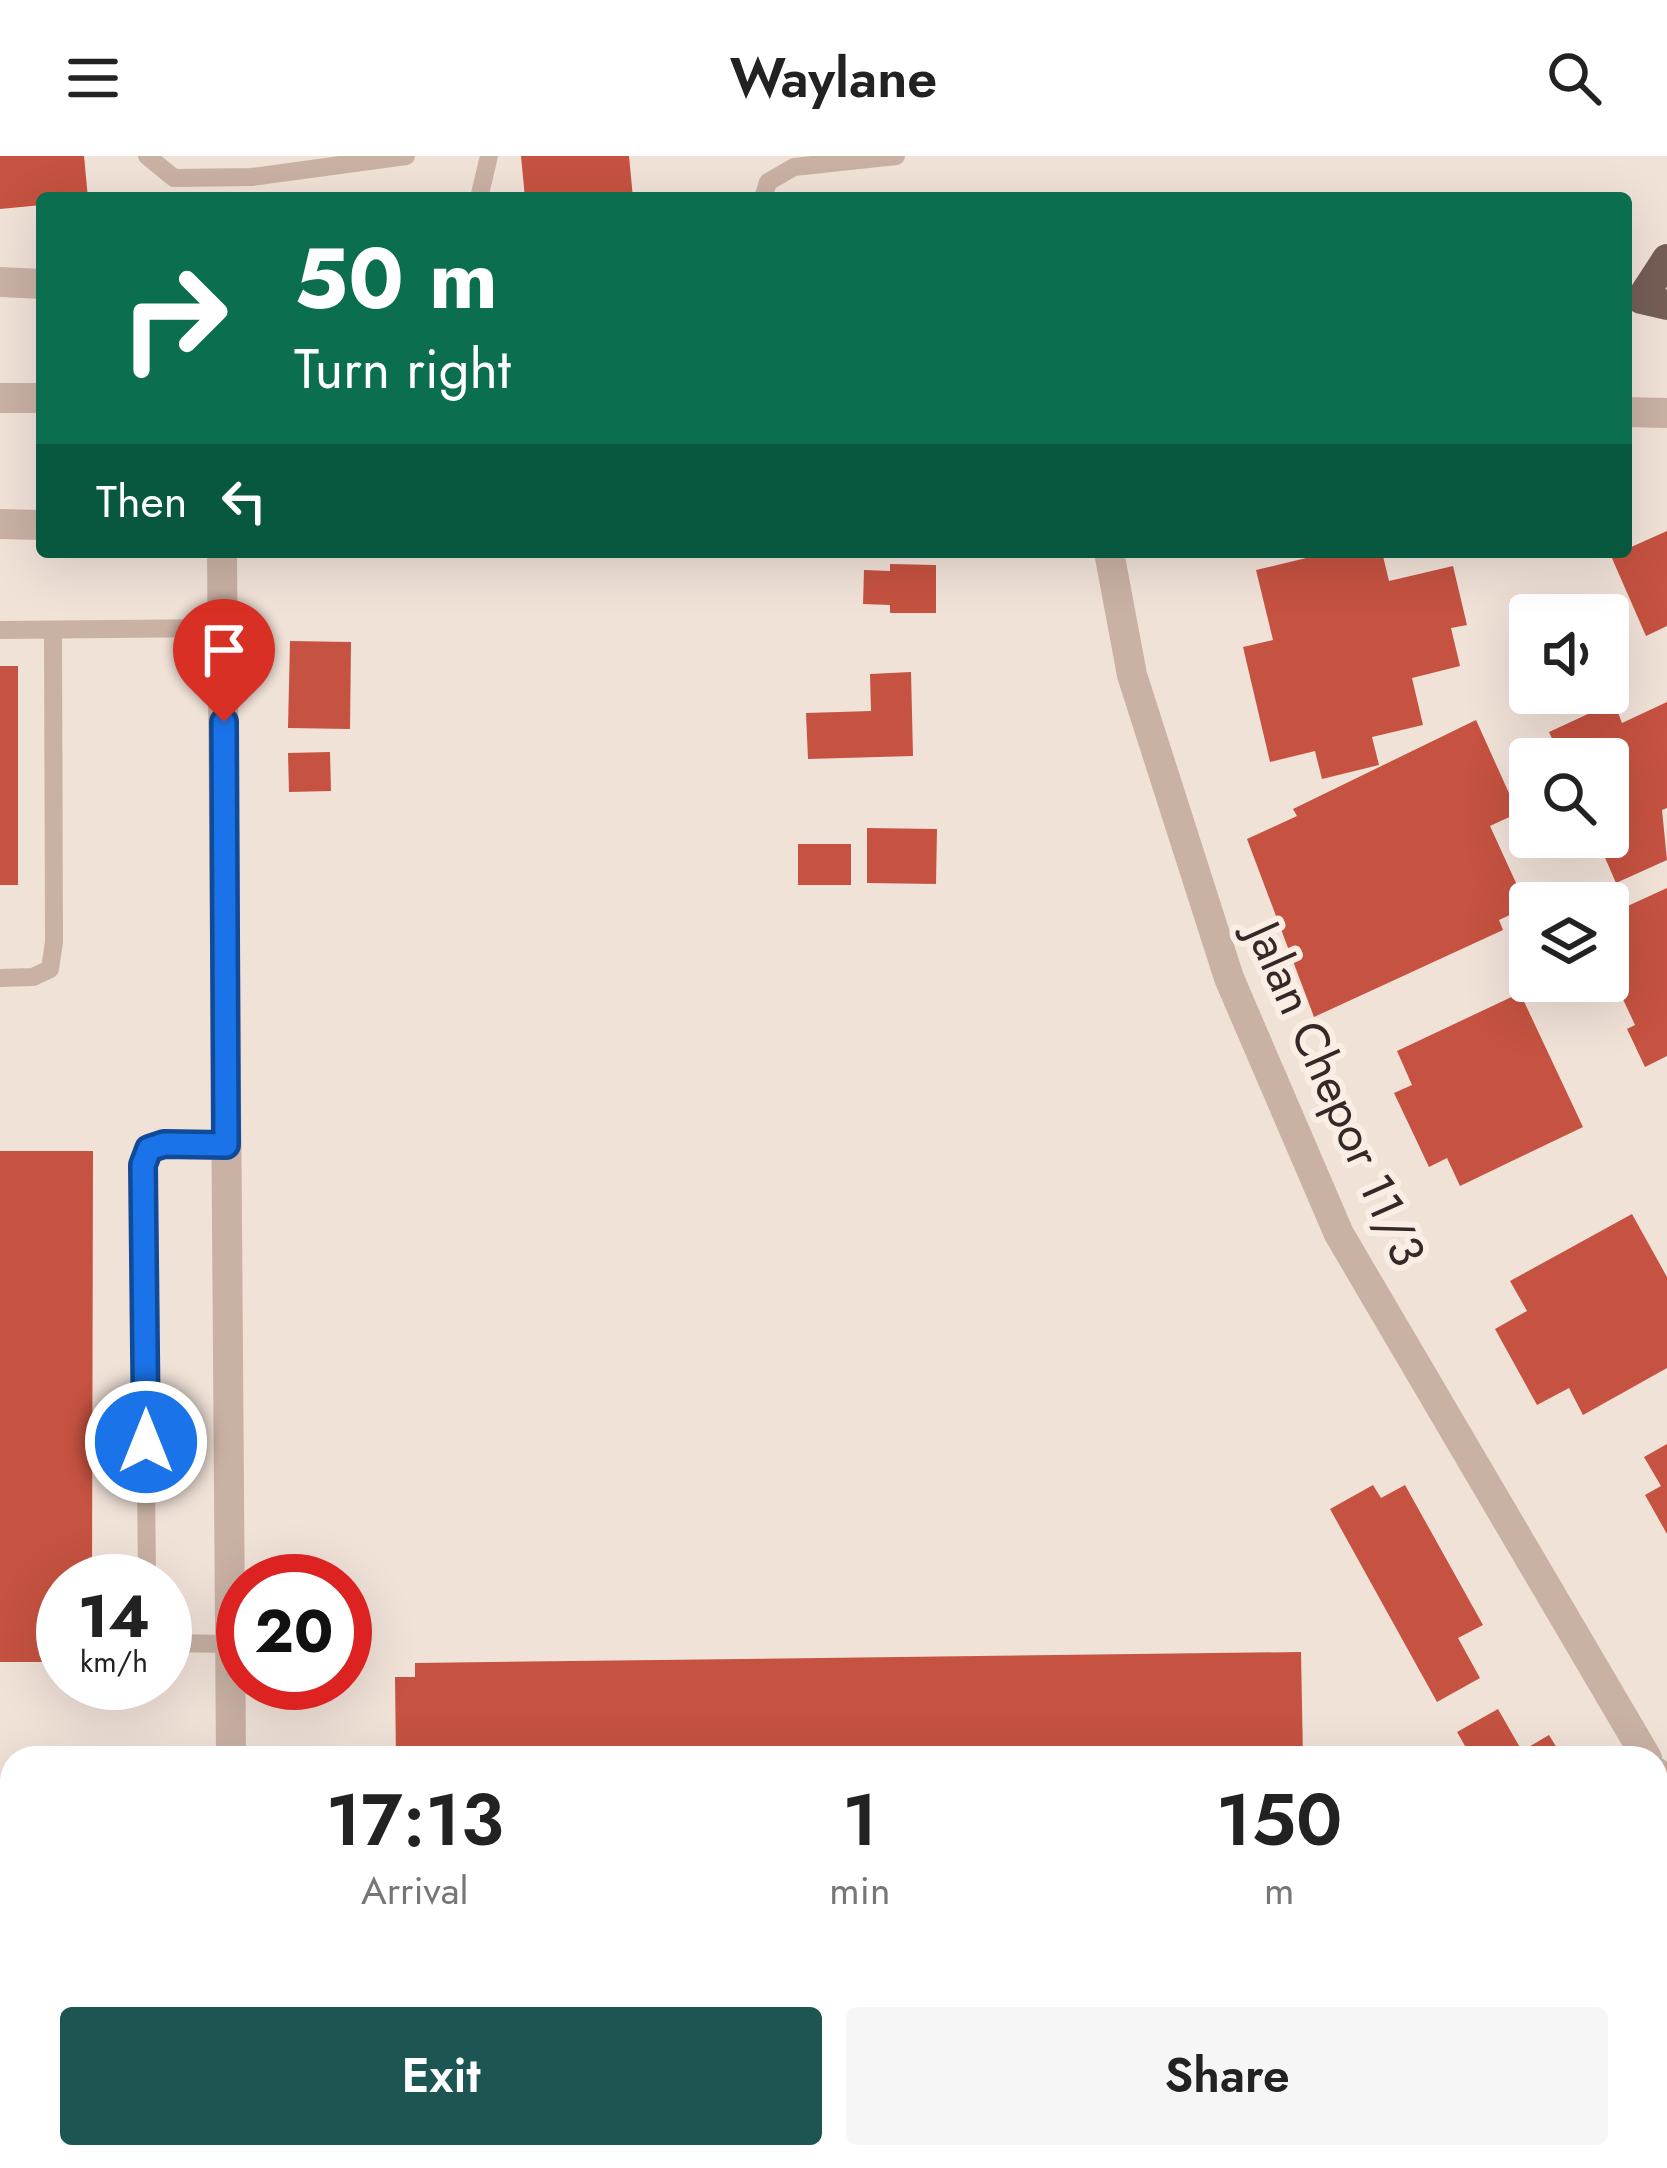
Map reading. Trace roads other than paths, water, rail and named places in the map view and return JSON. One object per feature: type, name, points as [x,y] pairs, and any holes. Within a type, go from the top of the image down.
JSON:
[{"type":"main road","points":[[1650,299],[1667,259]]},
{"type":"street","points":[[0,282],[36,284]]},
{"type":"street","points":[[0,398],[36,398]]},
{"type":"street","points":[[1632,412],[1667,413]]},
{"type":"street","points":[[0,524],[36,525]]},
{"type":"street","points":[[222,558],[229,1554]]},
{"type":"street","name":"Jalan Chepor 11/3","points":[[1110,558],[1132,675],[1229,978],[1339,1234],[1641,1746]]},
{"type":"street","points":[[231,1710],[231,1746]]},
{"type":"lane","points":[[147,156],[174,178],[252,177],[406,156]]},
{"type":"lane","points":[[480,192],[489,156]]},
{"type":"lane","points":[[765,192],[768,182],[794,166],[896,156]]},
{"type":"lane","points":[[0,630],[223,628]]},
{"type":"lane","points":[[0,978],[33,977],[50,969],[54,942],[53,630]]},
{"type":"lane","points":[[147,1554],[143,1165],[149,1149],[164,1144],[226,1145]]}]
